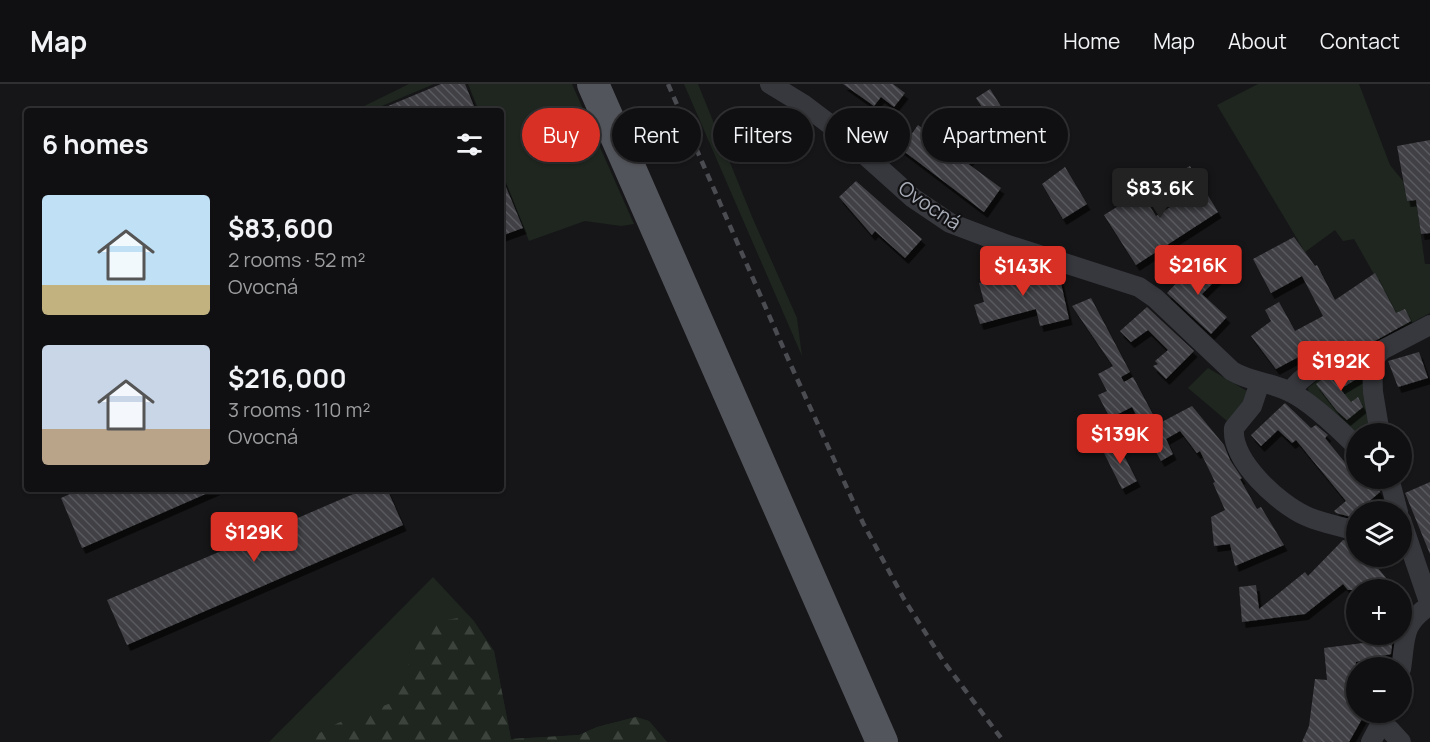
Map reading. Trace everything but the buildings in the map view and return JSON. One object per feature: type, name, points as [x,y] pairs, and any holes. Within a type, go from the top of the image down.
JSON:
[{"type":"main road","points":[[593,84],[882,742]]},
{"type":"street","name":"Ovocná","points":[[770,84],[803,104],[836,129],[913,198],[939,217],[984,237],[1139,287],[1155,298],[1224,365],[1243,377],[1290,392],[1316,410],[1346,437]]},
{"type":"street","points":[[1378,423],[1373,392],[1372,363],[1382,350],[1430,325]]},
{"type":"street","points":[[1290,392],[1297,382],[1338,356],[1348,355],[1372,363]]},
{"type":"street","points":[[1260,382],[1252,406],[1234,428],[1235,442],[1250,471],[1266,487],[1299,512],[1313,519],[1346,528]]},
{"type":"street","points":[[1403,657],[1408,626],[1420,612],[1430,605],[1412,557]]},
{"type":"street","points":[[1380,727],[1390,730],[1401,742]]},
{"type":"green space","points":[[409,84],[434,84],[377,108],[360,108]]},
{"type":"green space","points":[[468,84],[572,84],[583,108],[522,108],[522,162],[600,162],[600,147],[634,224],[621,226],[585,221],[529,241],[504,178],[504,108],[478,108]]},
{"type":"green space","points":[[684,84],[698,84],[713,121],[713,151],[701,123],[701,108],[694,108]]},
{"type":"green space","points":[[1258,84],[1359,84],[1390,165],[1403,181],[1407,201],[1416,200],[1425,264],[1430,264],[1430,313],[1404,327],[1354,239],[1343,241],[1335,230],[1305,252],[1217,105]]},
{"type":"green space","points":[[718,162],[730,162],[797,318],[802,356]]},
{"type":"green space","points":[[1342,361],[1365,371],[1373,423],[1346,423],[1346,426],[1309,396],[1308,388]]},
{"type":"green space","points":[[1208,368],[1247,391],[1243,404],[1227,421],[1188,388]]},
{"type":"green space","points":[[433,577],[474,621],[494,651],[511,739],[579,735],[597,727],[636,717],[649,721],[667,742],[269,742]]},
{"type":"green space","points":[[463,617],[494,651],[511,739],[579,735],[597,727],[636,717],[649,721],[667,742],[303,742],[338,723],[391,703],[426,624]]},
{"type":"railway","points":[[668,84],[789,361],[863,523],[904,599],[944,662],[1004,742]]}]
